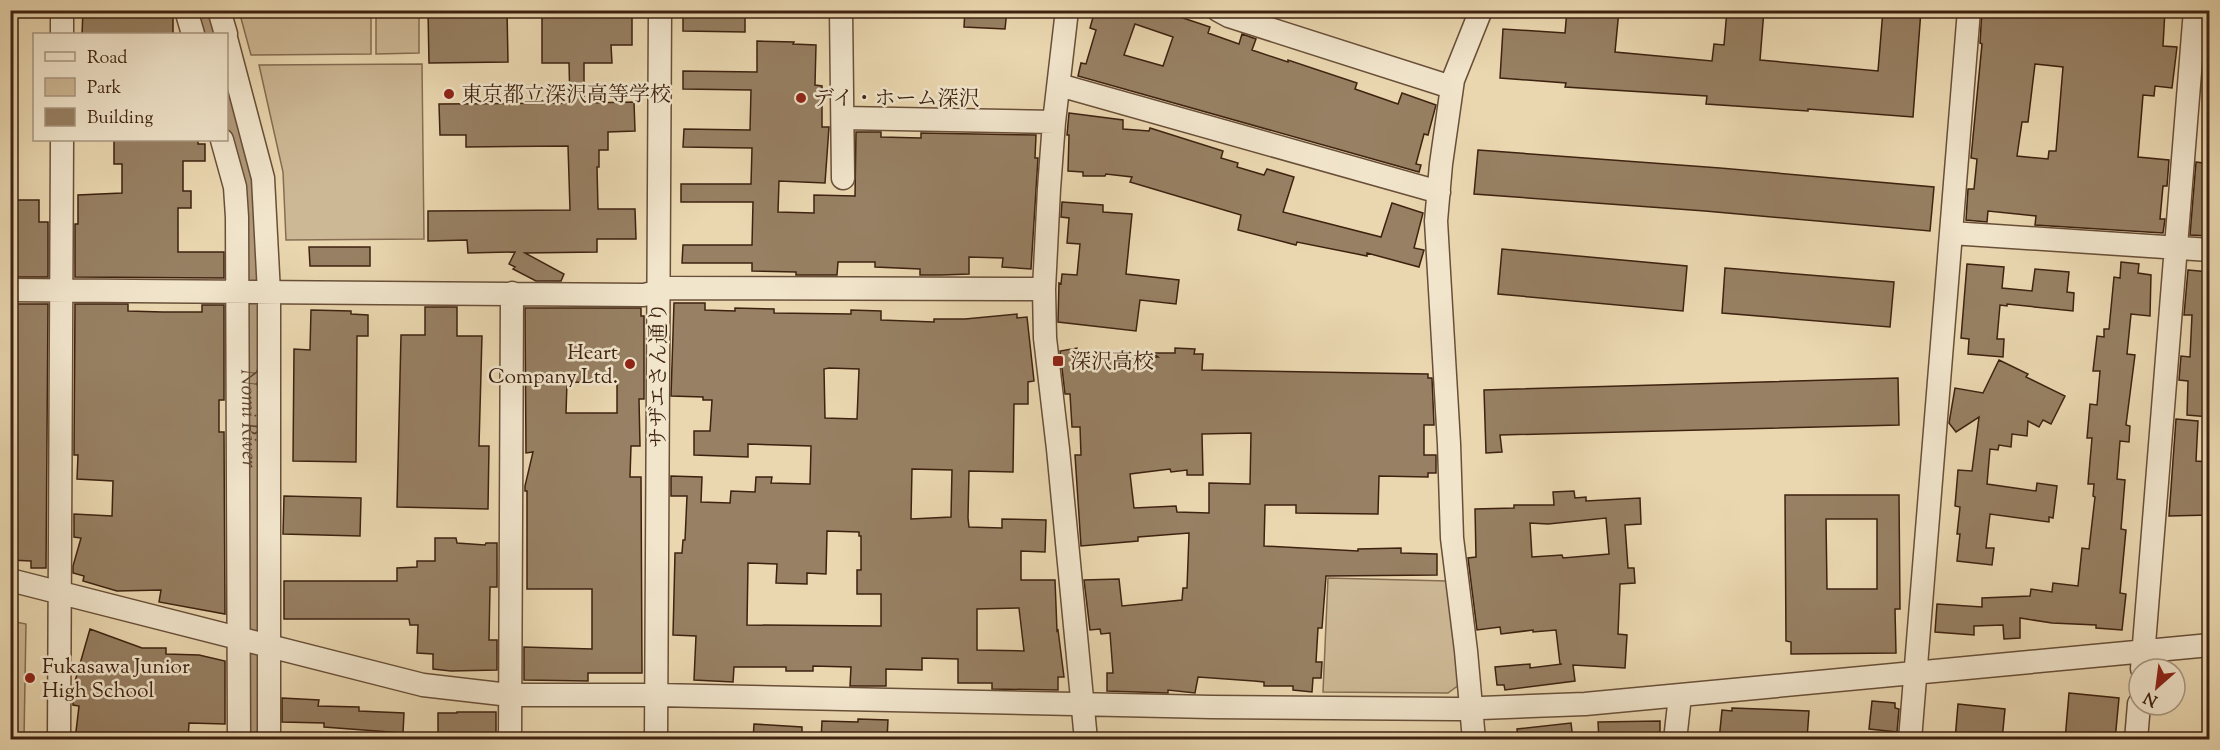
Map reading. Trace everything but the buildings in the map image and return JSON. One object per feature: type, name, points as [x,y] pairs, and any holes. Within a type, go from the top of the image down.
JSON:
[{"type":"street","points":[[62,10],[62,33]]},
{"type":"street","points":[[186,10],[193,33]]},
{"type":"street","points":[[219,10],[225,33]]},
{"type":"street","name":"サザエさん通り","points":[[656,740],[660,10]]},
{"type":"street","points":[[841,10],[843,178]]},
{"type":"street","points":[[1066,10],[1054,122],[1044,289],[1045,338],[1086,740]]},
{"type":"street","points":[[1218,10],[1229,16],[1451,87]]},
{"type":"street","points":[[1474,740],[1452,533],[1436,221],[1451,87],[1481,10]]},
{"type":"street","points":[[1910,740],[1969,10]]},
{"type":"street","points":[[2143,657],[2195,10]]},
{"type":"street","points":[[228,44],[263,178],[239,471],[254,642],[269,740]]},
{"type":"street","points":[[1059,85],[1439,192]]},
{"type":"street","points":[[843,118],[1054,122]]},
{"type":"street","points":[[59,740],[62,141]]},
{"type":"street","points":[[222,141],[235,187],[253,293],[254,642],[239,740]]},
{"type":"street","points":[[1951,233],[2210,250]]},
{"type":"street","points":[[10,290],[253,293],[512,292],[644,295],[670,288],[1044,289]]},
{"type":"street","points":[[510,740],[512,292]]},
{"type":"street","points":[[10,580],[423,685],[510,695],[656,695],[1390,709],[1470,708],[1585,704],[1915,673],[2127,661]]},
{"type":"street","points":[[2156,657],[2210,645]]},
{"type":"street","points":[[1675,740],[1680,696]]},
{"type":"street","points":[[2136,740],[2138,717]]},
{"type":"green space","points":[[196,11],[212,11],[218,33],[202,33]]},
{"type":"green space","points":[[239,11],[371,11],[371,54],[251,55]]},
{"type":"green space","points":[[376,11],[419,11],[419,53],[376,54]]},
{"type":"green space","points":[[422,64],[424,239],[286,240],[283,172],[259,65]]},
{"type":"green space","points":[[228,70],[259,182],[262,619],[245,617],[243,178],[228,124]]},
{"type":"green space","points":[[1328,578],[1447,581],[1459,685],[1448,693],[1323,692]]},
{"type":"green space","points":[[11,621],[26,624],[24,739],[11,739]]},
{"type":"green space","points":[[244,666],[262,668],[261,739],[244,740]]},
{"type":"waterway","name":"Nomi River","points":[[203,10],[209,33]]},
{"type":"waterway","name":"Nomi River","points":[[228,108],[247,179],[251,475],[250,740]]},
{"type":"place","name":"東京都立深沢高等学校","points":[[449,94]]},
{"type":"place","name":"デイ・ホーム深沢","points":[[801,98]]},
{"type":"place","name":"深沢高校","points":[[1058,361]]},
{"type":"place","name":"Heart Company Ltd.","points":[[630,364]]},
{"type":"place","name":"Fukasawa Junior High School","points":[[30,678]]}]
